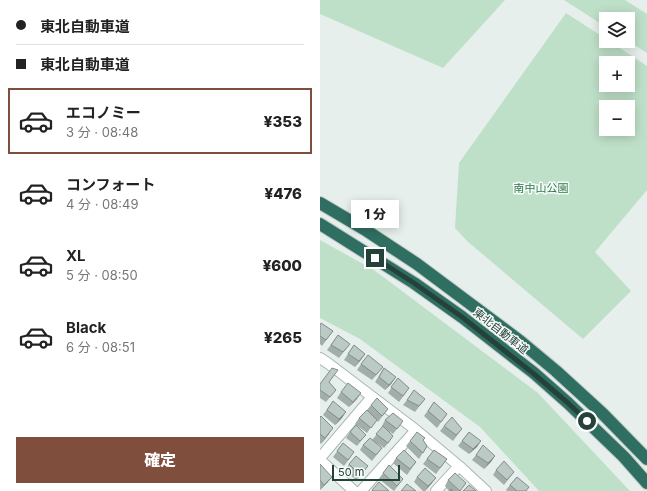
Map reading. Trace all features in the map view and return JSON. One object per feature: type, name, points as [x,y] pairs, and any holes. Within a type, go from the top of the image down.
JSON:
[{"type":"highway","name":"東北自動車道","points":[[320,203],[417,264],[520,341],[556,371],[603,414],[647,459]]},
{"type":"highway","name":"東北自動車道","points":[[320,224],[414,283],[462,317],[510,354],[568,403],[624,458],[647,483]]},
{"type":"street","points":[[320,358],[416,430],[486,491]]},
{"type":"street","points":[[354,491],[320,459],[372,397]]},
{"type":"street","points":[[361,491],[416,430]]},
{"type":"street","points":[[436,491],[459,466]]},
{"type":"green space","points":[[320,0],[505,0],[443,68],[320,14]]},
{"type":"green space","points":[[564,0],[625,0],[647,14],[647,53],[635,45],[635,12],[599,12],[599,22]]},
{"type":"green space","name":"南中山公園","points":[[566,13],[599,34],[599,48],[620,48],[632,56],[599,56],[599,92],[635,92],[635,58],[647,66],[647,190],[595,252],[631,291],[583,339],[467,241],[455,228],[459,163]]},
{"type":"green space","points":[[320,240],[374,270],[538,393],[630,491],[539,491],[480,427],[360,339],[320,318]]},
{"type":"building","points":[[321,323],[333,331],[326,340],[320,336]]},
{"type":"building","points":[[338,335],[350,344],[343,352],[331,345]]},
{"type":"building","points":[[354,345],[365,354],[359,361],[348,354]]},
{"type":"building","points":[[368,355],[383,367],[376,375],[361,364]]},
{"type":"building","points":[[332,368],[338,370],[329,382],[336,390],[330,397],[320,390],[320,384]]},
{"type":"building","points":[[384,368],[396,377],[389,385],[379,377]]},
{"type":"building","points":[[398,378],[409,388],[403,396],[391,387]]},
{"type":"building","points":[[348,383],[361,393],[353,402],[341,392]]},
{"type":"building","points":[[414,390],[425,399],[419,406],[407,400]]},
{"type":"building","points":[[377,398],[388,409],[382,416],[371,405]]},
{"type":"building","points":[[333,401],[346,412],[339,419],[327,410]]},
{"type":"building","points":[[434,402],[447,414],[441,422],[428,411]]},
{"type":"building","points":[[367,410],[377,420],[371,428],[359,418]]},
{"type":"building","points":[[393,413],[403,421],[397,429],[385,420]]},
{"type":"building","points":[[321,416],[333,428],[325,438],[320,434]]},
{"type":"building","points":[[452,417],[462,429],[456,435],[444,426]]},
{"type":"building","points":[[356,425],[366,435],[360,441],[350,432]]},
{"type":"building","points":[[383,426],[393,436],[388,443],[376,434]]},
{"type":"building","points":[[417,432],[425,438],[423,440],[427,446],[423,453],[410,441]]},
{"type":"building","points":[[469,432],[481,441],[473,449],[462,441]]},
{"type":"building","points":[[370,438],[382,448],[376,455],[363,445]]},
{"type":"building","points":[[343,443],[354,452],[348,460],[337,451]]},
{"type":"building","points":[[483,445],[495,456],[488,463],[476,455]]},
{"type":"building","points":[[404,450],[416,462],[410,469],[396,458]]},
{"type":"building","points":[[434,450],[447,459],[440,468],[427,459]]},
{"type":"building","points":[[356,456],[368,466],[360,475],[349,464]]},
{"type":"building","points":[[504,461],[514,472],[507,480],[496,470]]},
{"type":"building","points":[[320,464],[332,477],[324,485],[320,480]]},
{"type":"building","points":[[389,465],[403,479],[397,486],[383,473]]},
{"type":"building","points":[[425,468],[436,478],[428,486],[417,477]]},
{"type":"building","points":[[455,473],[466,483],[460,491],[448,480]]},
{"type":"building","points":[[517,477],[529,487],[526,491],[517,491],[510,485]]},
{"type":"building","points":[[379,482],[389,491],[372,490]]},
{"type":"building","points":[[407,484],[416,491],[401,491]]},
{"type":"building","points":[[469,485],[476,491],[463,491]]},
{"type":"route","points":[[375,258],[462,317],[534,374],[587,421]]}]
